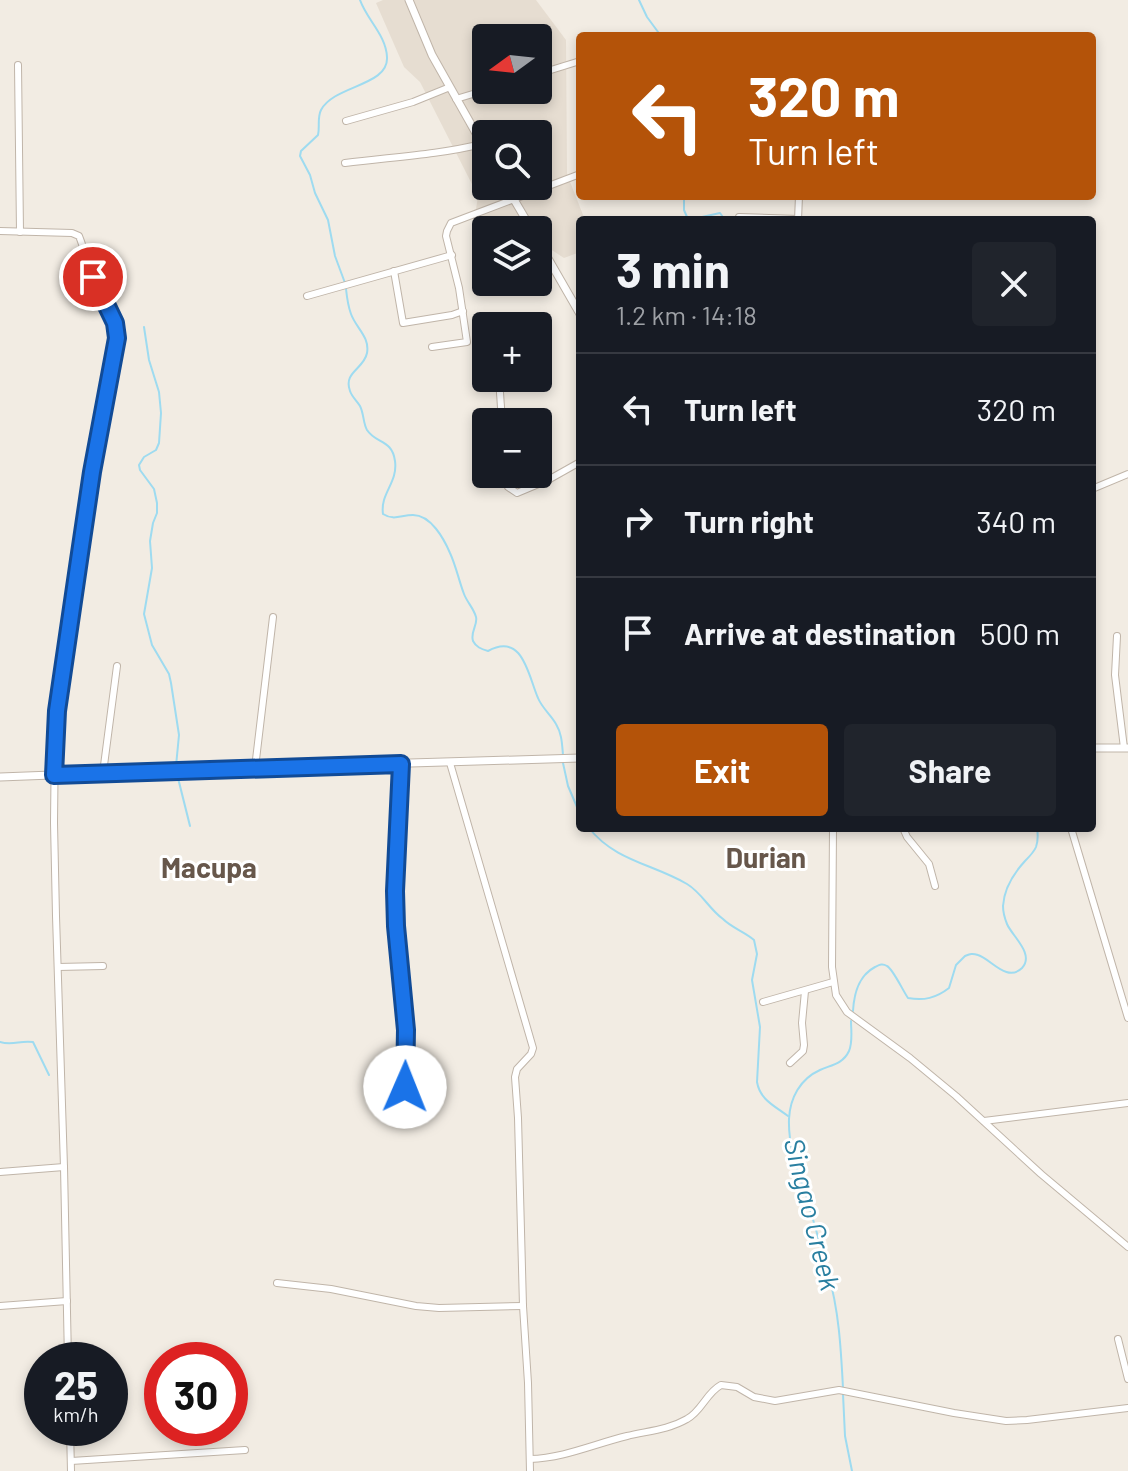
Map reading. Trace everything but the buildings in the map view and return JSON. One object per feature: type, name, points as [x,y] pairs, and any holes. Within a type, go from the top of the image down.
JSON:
[{"type":"street","points":[[409,0],[422,34],[472,126]]},
{"type":"street","points":[[552,70],[576,62]]},
{"type":"street","points":[[18,65],[20,232]]},
{"type":"street","points":[[346,121],[413,102],[450,87]]},
{"type":"street","points":[[456,99],[472,94]]},
{"type":"street","points":[[345,163],[472,149]]},
{"type":"street","points":[[552,185],[576,176]]},
{"type":"street","points":[[432,347],[467,342],[446,236],[451,223],[514,200],[524,216]]},
{"type":"street","points":[[0,231],[72,233],[79,236],[117,332],[92,472],[57,711],[54,775],[56,916],[68,1342]]},
{"type":"street","points":[[307,296],[452,255]]},
{"type":"street","points":[[552,265],[576,307]]},
{"type":"street","points":[[394,271],[403,323],[463,311]]},
{"type":"street","points":[[552,478],[576,464]]},
{"type":"street","points":[[1096,487],[1128,474]]},
{"type":"street","points":[[510,488],[517,493],[529,488]]},
{"type":"street","points":[[255,768],[273,617]]},
{"type":"street","points":[[1096,748],[1126,748],[1115,675],[1117,636]]},
{"type":"street","points":[[103,773],[117,666]]},
{"type":"street","points":[[0,777],[576,758]]},
{"type":"street","points":[[450,763],[533,1048],[517,1069],[515,1077],[530,1471]]},
{"type":"street","points":[[368,1081],[405,1087],[406,1030],[395,891],[401,764]]},
{"type":"street","points":[[833,832],[833,982],[836,995],[847,1012],[910,1058],[1128,1247]]},
{"type":"street","points":[[905,832],[929,864],[935,886]]},
{"type":"street","points":[[1072,832],[1128,1018]]},
{"type":"street","points":[[58,967],[103,966]]},
{"type":"street","points":[[763,1002],[833,982]]},
{"type":"street","points":[[790,1063],[803,1051],[805,991]]},
{"type":"street","points":[[984,1121],[1128,1103]]},
{"type":"street","points":[[0,1172],[64,1167]]},
{"type":"street","points":[[277,1283],[343,1291],[416,1306],[523,1306]]},
{"type":"street","points":[[0,1306],[67,1301]]},
{"type":"street","points":[[1118,1339],[1128,1379]]},
{"type":"street","points":[[530,1459],[562,1455],[674,1426],[694,1415],[709,1394],[721,1385],[737,1387],[754,1397],[775,1401],[839,1390],[1006,1421],[1128,1408]]},
{"type":"street","points":[[71,1446],[71,1471]]},
{"type":"street","points":[[71,1461],[245,1450]]},
{"type":"shaded area","points":[[383,0],[536,0],[566,40],[567,174],[583,216],[576,216],[576,254],[564,258],[552,250],[552,216],[475,216],[477,200],[552,200],[552,120],[472,120],[472,184],[420,82],[404,67],[376,3]]},
{"type":"waterway","points":[[345,283],[335,256],[328,220],[300,156],[301,151],[318,135],[320,113],[328,102],[370,80],[385,67],[386,49],[360,0]]},
{"type":"waterway","name":"Singao Creek","points":[[639,0],[658,32]]},
{"type":"waterway","name":"Singao Creek","points":[[684,200],[687,216]]},
{"type":"waterway","name":"Singao Creek","points":[[706,216],[720,213],[722,216]]},
{"type":"waterway","points":[[346,289],[351,314],[365,337],[367,347],[365,358],[349,379],[350,391],[360,406],[367,430],[391,449],[395,461],[383,514],[394,517],[420,516],[436,529],[447,547],[464,594],[475,614],[473,641],[479,648],[488,651],[500,647],[517,651],[540,702],[558,728],[563,755]]},
{"type":"waterway","points":[[144,327],[161,413],[159,443],[156,450],[144,457],[139,465],[154,489],[157,503],[150,541],[152,568],[144,614],[152,645],[171,683],[179,735],[176,766]]},
{"type":"waterway","points":[[563,763],[576,805]]},
{"type":"waterway","points":[[177,774],[190,826]]},
{"type":"waterway","points":[[593,832],[622,855],[687,884],[727,922],[754,940],[757,954],[752,980],[760,1027],[757,1082],[765,1098],[788,1116]]},
{"type":"waterway","name":"Singao Creek","points":[[853,1011],[861,980],[881,965],[889,968],[908,998],[919,999],[930,998],[949,988],[956,965],[970,954],[983,957],[1005,972],[1016,972],[1022,968],[1026,957],[1007,924],[1003,906],[1010,882],[1036,847],[1037,832]]},
{"type":"waterway","name":"Singao Creek","points":[[843,1388],[835,1301],[794,1159],[789,1119],[791,1104],[802,1084],[813,1074],[836,1064],[849,1051],[851,1021]]},
{"type":"waterway","points":[[0,1042],[33,1042],[49,1075]]},
{"type":"waterway","name":"Singao Creek","points":[[843,1394],[845,1436],[852,1471]]},
{"type":"district","name":"Durian","points":[[766,857]]},
{"type":"district","name":"Macupa","points":[[209,867]]},
{"type":"route","points":[[93,277],[117,328],[117,338],[92,472],[57,711],[54,775],[401,764],[395,891],[406,1030],[405,1087]]}]
